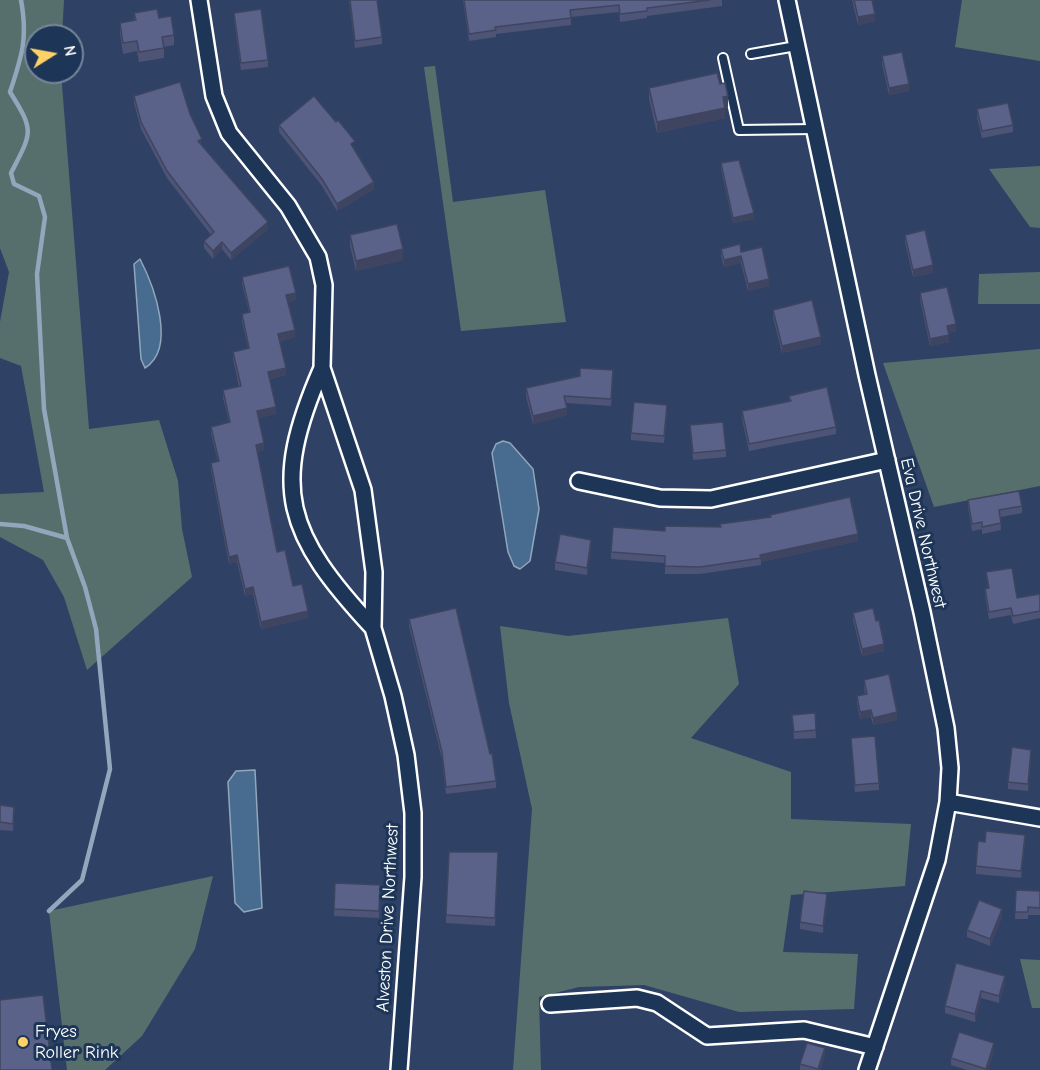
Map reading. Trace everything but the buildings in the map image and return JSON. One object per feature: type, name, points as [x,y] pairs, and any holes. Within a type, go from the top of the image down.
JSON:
[{"type":"street","name":"Alveston Drive Northwest","points":[[199,0],[214,96],[229,133],[288,206],[318,257],[324,285],[322,368],[363,489],[374,572],[373,627],[393,696],[406,754],[413,813],[413,877],[399,1070]]},
{"type":"street","name":"Eva Drive Northwest","points":[[787,0],[946,728],[950,768],[948,802],[937,860],[867,1070]]},
{"type":"street","name":"Alveston Drive Northwest","points":[[322,368],[307,402],[294,446],[291,482],[295,509],[303,536],[315,559],[340,592],[373,627]]},
{"type":"street","points":[[579,481],[660,498],[711,499],[887,460]]},
{"type":"street","points":[[948,802],[1040,818]]},
{"type":"street","points":[[550,1004],[637,998],[657,1003],[707,1036],[804,1030],[874,1047]]},
{"type":"lane","points":[[751,54],[796,46]]},
{"type":"lane","points":[[723,58],[739,130],[814,129]]},
{"type":"green space","points":[[0,0],[64,0],[63,24],[24,24],[24,84],[62,84],[89,429],[159,420],[178,481],[182,529],[192,577],[87,670],[64,597],[43,560],[0,537],[0,494],[44,492],[21,366],[0,358],[0,322],[9,272],[0,248]]},
{"type":"green space","points":[[962,0],[1040,0],[1040,61],[955,47]]},
{"type":"green space","points":[[435,66],[453,202],[545,190],[566,322],[461,331],[424,67]]},
{"type":"green space","points":[[1040,166],[1040,228],[1030,227],[989,169]]},
{"type":"green space","points":[[1040,272],[1040,304],[978,304],[979,274]]},
{"type":"green space","points":[[1040,349],[1040,486],[934,507],[883,363]]},
{"type":"green space","points":[[728,618],[739,684],[691,738],[791,772],[791,819],[911,824],[905,886],[791,895],[783,952],[858,954],[854,1009],[739,1012],[644,985],[579,987],[539,997],[541,1070],[513,1070],[532,809],[509,703],[500,626],[568,636]]},
{"type":"green space","points":[[213,876],[195,949],[142,1036],[105,1070],[67,1070],[49,911]]},
{"type":"green space","points":[[1020,959],[1040,960],[1040,1008],[1032,1008]]},
{"type":"water","points":[[140,259],[156,300],[161,332],[160,346],[155,359],[145,368],[141,359],[134,264]]},
{"type":"water","points":[[503,441],[510,443],[533,469],[539,509],[530,561],[520,569],[514,566],[508,552],[492,453],[496,444]]},
{"type":"water","points":[[255,770],[262,908],[244,912],[235,903],[228,782],[236,771]]},
{"type":"waterway","points":[[21,0],[24,25],[23,47],[10,92],[24,116],[28,132],[27,140],[11,173],[14,184],[39,196],[45,217],[37,274],[44,409],[67,538],[85,587],[96,629],[110,769],[82,880],[49,911]]},
{"type":"waterway","points":[[0,524],[24,526],[67,538]]},
{"type":"place","name":"Fryes Roller Rink","points":[[23,1042]]}]
